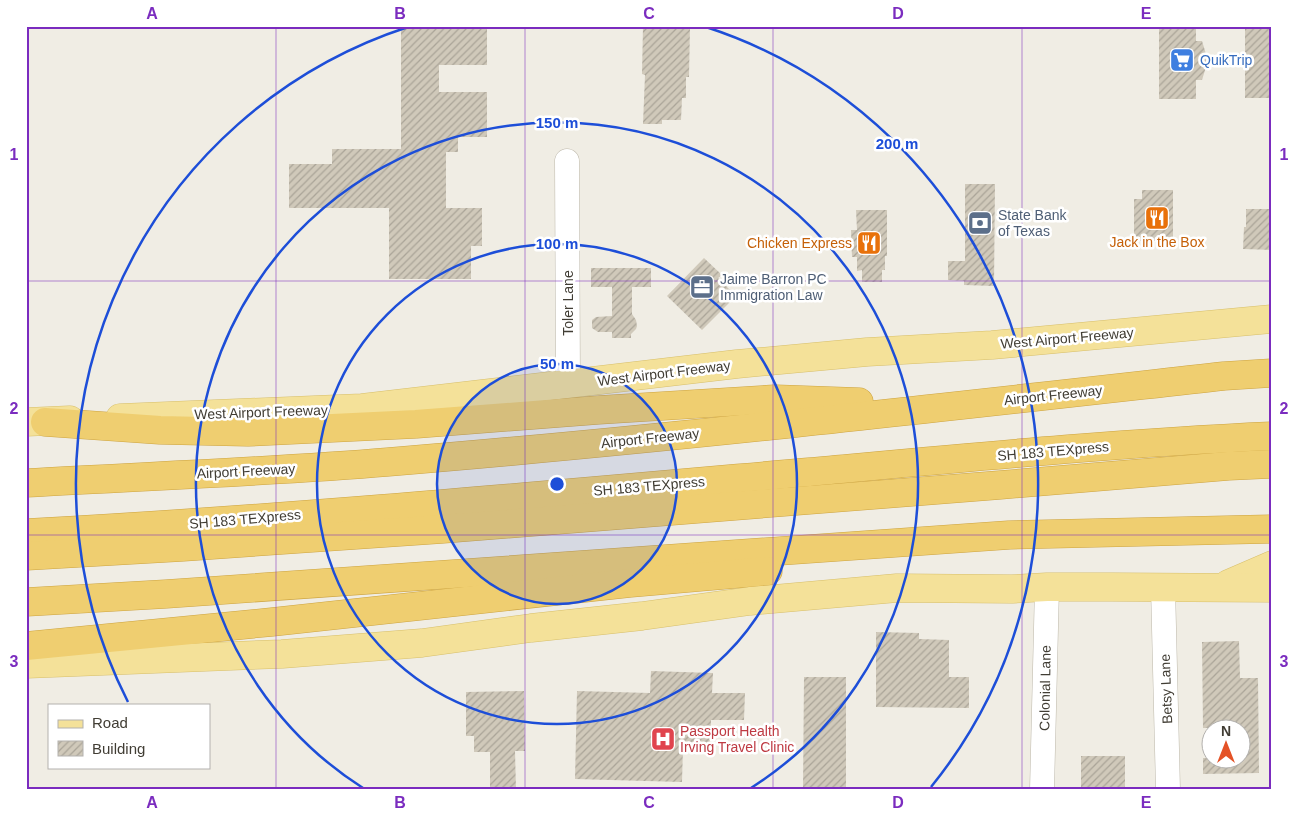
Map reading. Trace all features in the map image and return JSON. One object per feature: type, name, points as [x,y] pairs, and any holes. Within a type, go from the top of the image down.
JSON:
[{"type":"highway","name":"Airport Freeway","points":[[26,483],[388,462],[736,429],[1224,376],[1272,373]]},
{"type":"highway","points":[[36,422],[160,430],[248,432],[416,424],[775,399],[963,405]]},
{"type":"highway","name":"SH 183 TEXpress","points":[[26,533],[156,526],[582,492],[1038,452],[1272,436]]},
{"type":"highway","name":"SH 183 TEXpress","points":[[26,556],[443,529],[1272,464]]},
{"type":"highway","points":[[26,602],[166,594],[1008,535],[1272,529]]},
{"type":"highway","points":[[26,646],[272,622],[630,583],[916,558],[1008,535]]},
{"type":"main road","name":"West Airport Freeway","points":[[36,422],[362,408],[737,364],[867,352],[992,345],[1264,321]]},
{"type":"main road","points":[[1217,588],[1272,565]]},
{"type":"main road","points":[[26,664],[282,654],[422,643],[750,601],[897,588],[1163,587],[1264,591]]},
{"type":"street","name":"Toler Lane","points":[[567,161],[568,384]]},
{"type":"street","name":"Colonial Lane","points":[[1042,790],[1048,587]]},
{"type":"street","name":"Betsy Lane","points":[[1163,587],[1168,790]]},
{"type":"building","points":[[401,26],[487,26],[487,65],[439,65],[439,92],[487,92],[487,137],[458,137],[458,152],[446,152],[446,208],[482,208],[482,246],[471,246],[471,279],[389,279],[389,208],[289,208],[289,164],[332,164],[332,149],[401,149]]},
{"type":"building","points":[[643,26],[690,26],[689,77],[686,77],[686,98],[682,98],[681,120],[662,120],[662,124],[643,124],[645,75],[642,74]]},
{"type":"building","name":"QuikTrip","points":[[1159,26],[1196,26],[1196,41],[1202,41],[1206,54],[1206,67],[1202,80],[1196,80],[1196,99],[1159,99]]},
{"type":"building","name":"QuikTrip","points":[[1245,26],[1272,26],[1272,98],[1245,98]]},
{"type":"building","name":"State Bank of Texas","points":[[965,184],[995,184],[994,286],[964,285],[964,281],[948,280],[948,261],[965,261]]},
{"type":"building","name":"Jack in the Box","points":[[1142,190],[1173,190],[1173,237],[1157,237],[1157,241],[1134,241],[1134,199],[1142,199]]},
{"type":"building","points":[[1246,209],[1272,209],[1272,250],[1243,249]]},
{"type":"building","name":"Chicken Express","points":[[856,210],[887,210],[887,256],[885,256],[885,270],[882,270],[882,282],[862,282],[862,270],[857,271],[857,257],[852,257],[851,230],[857,230]]},
{"type":"building","name":"Jaime Barron PC Immigration Law","points":[[704,258],[722,275],[718,278],[736,296],[702,330],[667,296]]},
{"type":"building","points":[[591,268],[651,268],[651,287],[632,287],[632,314],[637,326],[631,334],[631,338],[612,338],[612,332],[598,332],[592,328],[592,320],[596,317],[612,316],[612,287],[591,287]]},
{"type":"building","points":[[876,632],[919,633],[919,639],[949,640],[949,677],[969,677],[969,708],[876,707]]},
{"type":"building","points":[[1239,641],[1240,678],[1258,678],[1259,773],[1203,774],[1203,768],[1250,768],[1250,718],[1203,718],[1202,642]]},
{"type":"building","points":[[651,671],[713,673],[712,693],[745,693],[744,720],[711,720],[710,749],[683,748],[682,782],[575,779],[577,691],[650,693]]},
{"type":"building","points":[[804,677],[846,677],[846,790],[803,790]]},
{"type":"building","points":[[524,691],[525,751],[515,751],[516,790],[490,790],[490,752],[474,752],[474,736],[466,736],[466,692]]},
{"type":"building","points":[[1081,756],[1125,756],[1125,790],[1081,790]]},
{"type":"place","name":"QuikTrip","points":[[1182,60]]},
{"type":"place","name":"Jack in the Box","points":[[1157,218]]},
{"type":"place","name":"State Bank of Texas","points":[[980,223]]},
{"type":"place","name":"Chicken Express","points":[[869,243]]},
{"type":"place","name":"Jaime Barron PC Immigration Law","points":[[702,287]]},
{"type":"place","name":"Passport Health Irving Travel Clinic","points":[[663,739]]}]
